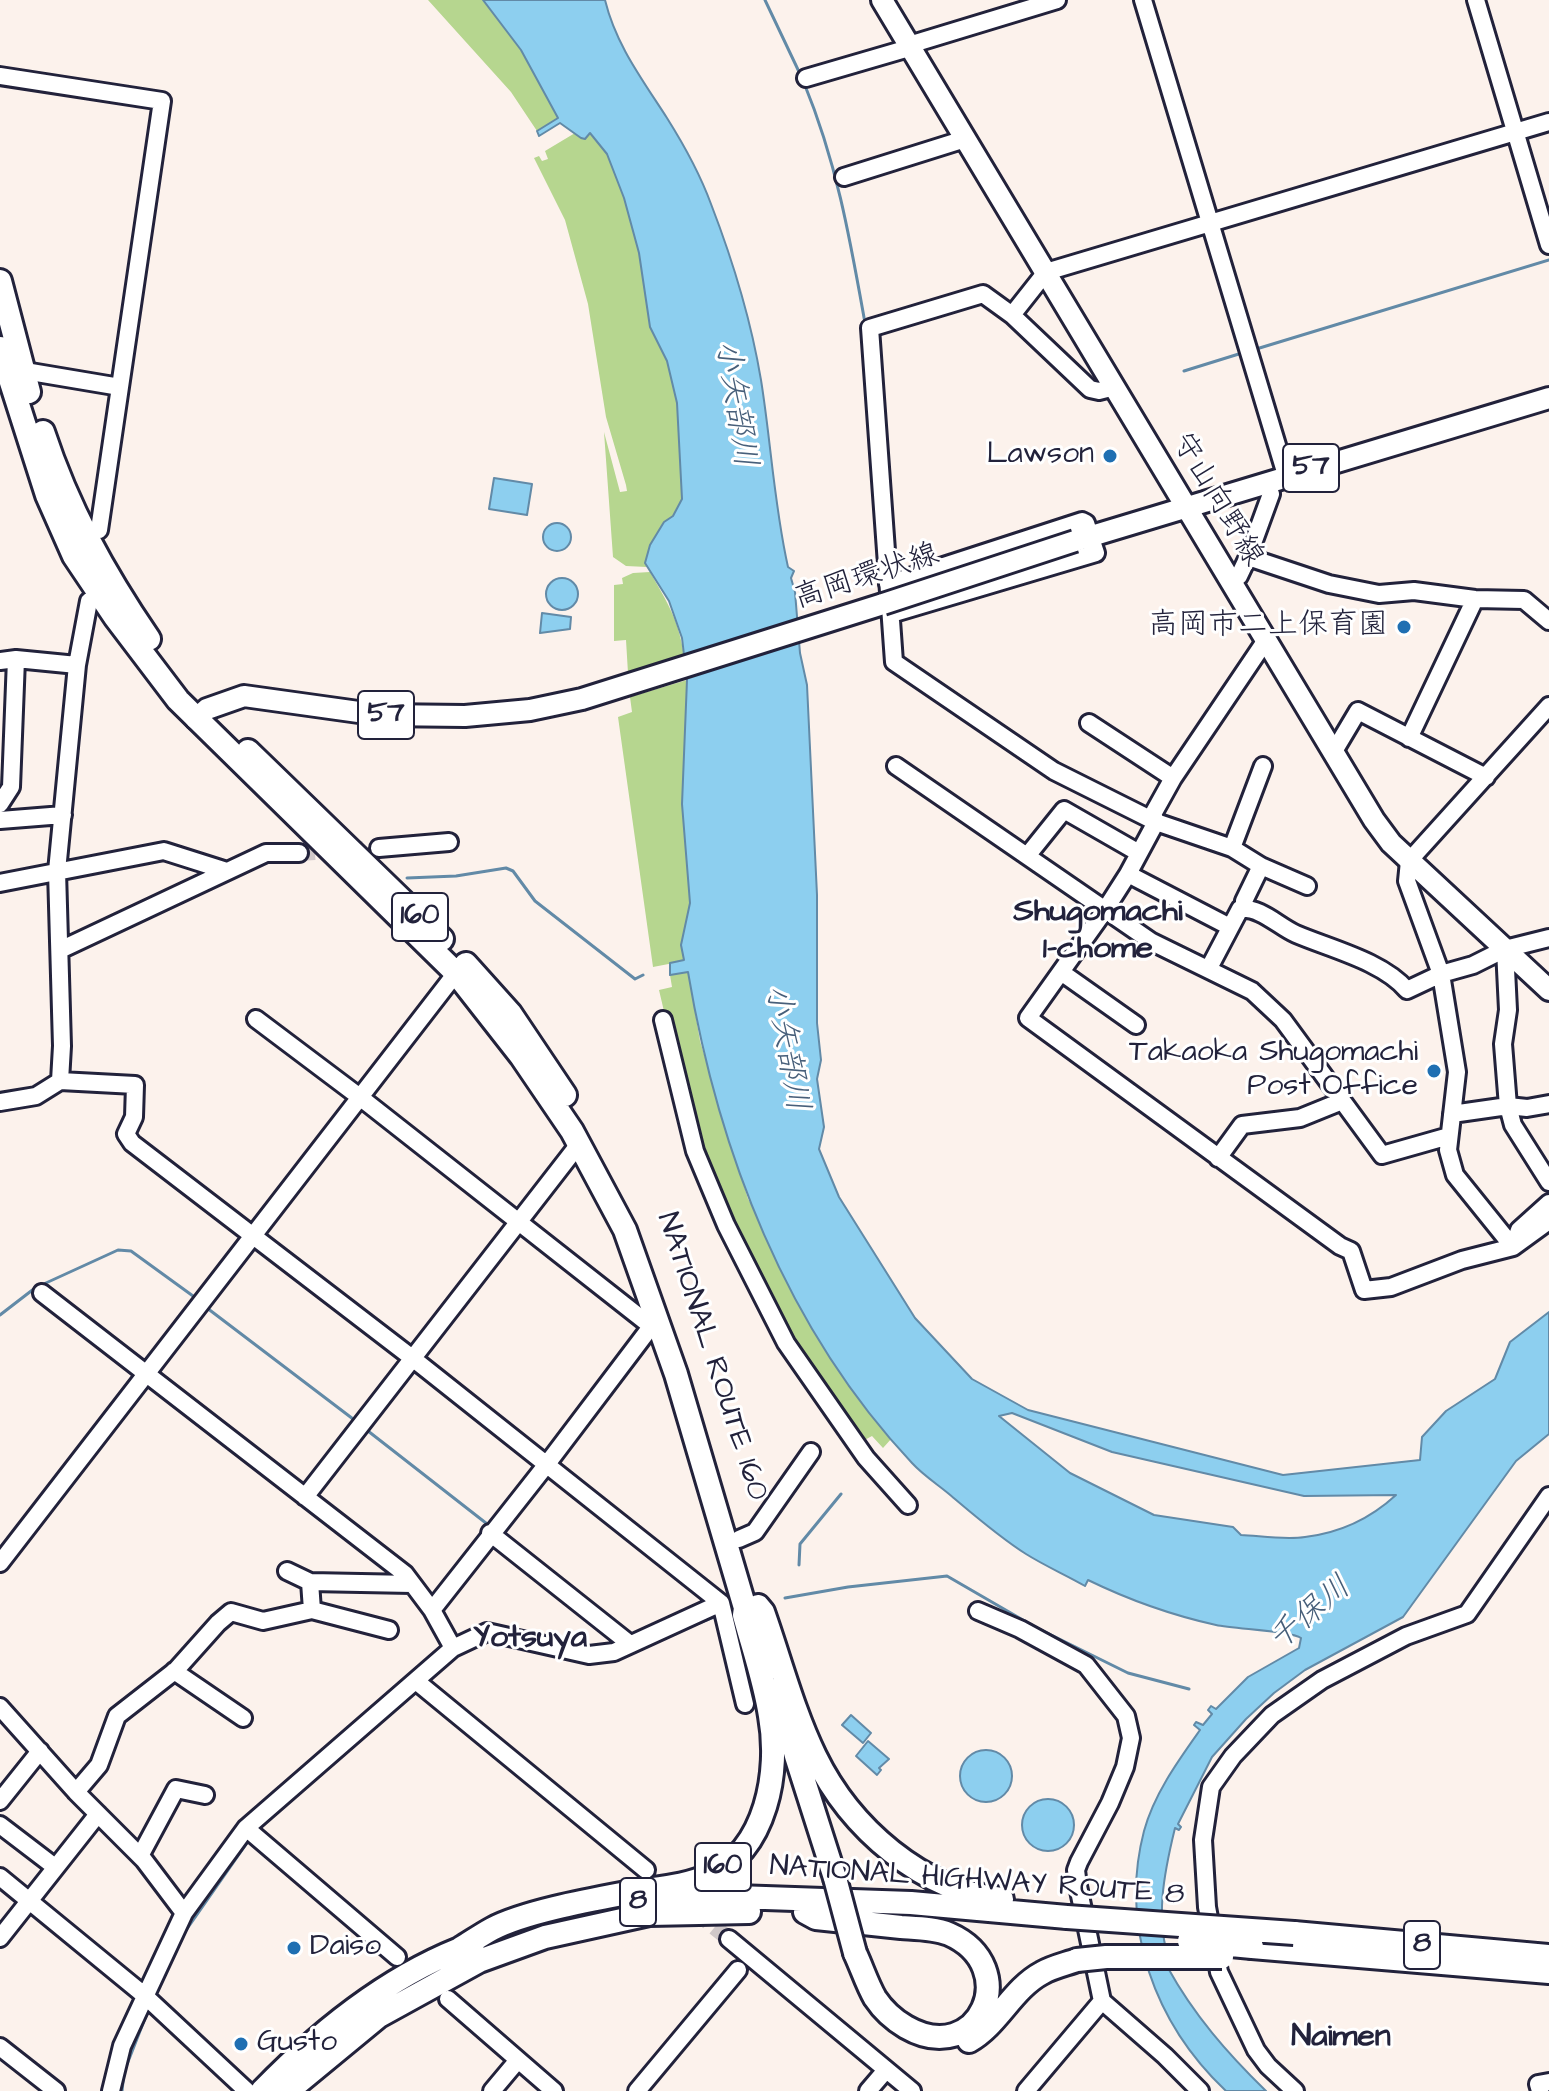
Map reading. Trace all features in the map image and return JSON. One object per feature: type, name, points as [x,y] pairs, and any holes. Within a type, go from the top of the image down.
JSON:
[{"type":"highway","name":"NATIONAL ROUTE 160","points":[[0,281],[8,363],[87,541],[116,591],[187,689],[201,714],[456,973],[521,1056],[579,1144],[625,1230],[752,1607]]},
{"type":"highway","name":"NATIONAL ROUTE 160","points":[[201,714],[454,950],[510,1013],[598,1149],[631,1211],[677,1330],[739,1539],[752,1607]]},
{"type":"highway","name":"160","points":[[752,1607],[750,1615],[850,1953],[870,2009],[906,2043],[931,2050],[957,2047],[972,2040],[993,2023],[1015,1996],[1041,1973],[1077,1960],[1249,1945],[1335,1954]]},
{"type":"highway","name":"160","points":[[752,1607],[763,1612],[815,1756],[859,1823],[904,1860],[941,1884],[1066,1918]]},
{"type":"highway","name":"160","points":[[461,1948],[494,1928],[513,1921],[589,1900],[695,1881],[725,1866],[742,1850],[762,1815],[774,1754],[770,1715],[744,1615],[752,1607]]},
{"type":"highway","name":"NATIONAL HIGHWAY ROUTE 8","points":[[262,2091],[340,2019],[402,1978],[461,1948],[526,1925],[582,1910],[707,1896],[911,1903],[1066,1918],[1249,1945],[1294,1933],[1549,1956]]},
{"type":"highway","name":"160","points":[[805,1912],[816,1918],[948,1933],[978,1955],[989,1985],[985,2006],[972,2026],[961,2033],[928,2037],[917,2033],[900,2023],[876,1998],[850,1953]]},
{"type":"highway","name":"NATIONAL HIGHWAY ROUTE 8","points":[[288,2091],[332,2052],[390,2010],[479,1961],[545,1937],[649,1914],[805,1912],[1066,1918]]},
{"type":"highway","name":"8","points":[[1335,1954],[1549,1972]]},
{"type":"main road","name":"守山向野線","points":[[882,0],[1374,820],[1409,861],[1549,990]]},
{"type":"main road","name":"高岡環状線","points":[[201,714],[244,696],[380,715],[465,716],[530,710],[582,699],[859,613],[887,609],[1186,506],[1549,398]]},
{"type":"street","points":[[806,78],[1057,0]]},
{"type":"street","points":[[1143,0],[1286,475]]},
{"type":"street","points":[[1476,0],[1549,245]]},
{"type":"street","points":[[0,76],[162,101],[99,530]]},
{"type":"street","points":[[1012,315],[1046,272],[1549,122]]},
{"type":"street","points":[[844,177],[965,139]]},
{"type":"street","points":[[1115,387],[1099,391],[1090,389],[1012,315],[983,294],[870,328],[888,584],[887,609],[894,662],[1054,771],[1156,822],[1232,848],[1261,866],[1307,886]]},
{"type":"street","points":[[8,363],[120,387]]},
{"type":"street","points":[[1231,583],[1239,576],[1248,557],[1271,494],[1266,482]]},
{"type":"street","points":[[888,584],[1075,522],[1086,523],[1083,539]]},
{"type":"street","points":[[1248,557],[1329,584],[1379,594],[1414,591],[1475,599],[1524,600],[1549,621]]},
{"type":"street","points":[[1409,738],[1475,599]]},
{"type":"street","points":[[60,1081],[62,1046],[57,871],[77,665],[89,601]]},
{"type":"street","points":[[1266,640],[1173,778],[1153,814],[1156,822],[1128,874],[1028,1018],[1351,1251],[1364,1290],[1391,1287],[1462,1260],[1513,1247],[1549,1221]]},
{"type":"street","points":[[0,804],[11,787],[8,660],[77,665]]},
{"type":"street","points":[[1513,1247],[1455,1175],[1448,1150],[1457,1072],[1441,974],[1407,881],[1409,861],[1549,706]]},
{"type":"street","points":[[1333,753],[1358,711],[1486,777]]},
{"type":"street","points":[[1089,723],[1173,778]]},
{"type":"street","points":[[896,766],[1152,942],[1252,991],[1283,1020],[1382,1155],[1449,1136]]},
{"type":"street","points":[[1232,848],[1263,766]]},
{"type":"street","points":[[1027,856],[1064,810],[1139,853]]},
{"type":"street","points":[[0,820],[63,815]]},
{"type":"street","points":[[1093,847],[1103,832]]},
{"type":"street","points":[[379,848],[449,842]]},
{"type":"street","points":[[0,883],[164,851],[227,871]]},
{"type":"street","points":[[60,950],[266,853],[299,853]]},
{"type":"street","points":[[1246,908],[1244,901],[1261,866]]},
{"type":"street","points":[[1128,874],[1230,927]]},
{"type":"street","points":[[1209,968],[1240,909],[1246,908],[1294,933],[1386,971],[1407,990],[1441,974],[1473,965],[1505,949],[1549,938]]},
{"type":"street","points":[[1505,949],[1508,1010],[1503,1044],[1508,1106],[1513,1125],[1549,1182]]},
{"type":"street","points":[[1061,972],[1136,1025]]},
{"type":"street","points":[[0,1563],[456,973]]},
{"type":"street","points":[[256,1019],[518,1223],[654,1322],[432,1610]]},
{"type":"street","points":[[663,1020],[695,1151],[726,1225],[786,1343],[866,1458],[908,1505]]},
{"type":"street","points":[[0,1102],[36,1096],[60,1081],[135,1085],[134,1117],[126,1134],[132,1143],[411,1357],[721,1603],[745,1704]]},
{"type":"street","points":[[1218,1158],[1242,1125],[1300,1118],[1342,1101]]},
{"type":"street","points":[[1452,1114],[1549,1104]]},
{"type":"street","points":[[305,1497],[579,1144]]},
{"type":"street","points":[[1513,1247],[1519,1230],[1549,1203]]},
{"type":"street","points":[[42,1293],[405,1574],[432,1610],[453,1648]]},
{"type":"street","points":[[739,1539],[755,1532],[811,1452]]},
{"type":"street","points":[[1295,2091],[1256,2050],[1219,1972],[1207,1907],[1203,1840],[1211,1787],[1233,1756],[1272,1715],[1322,1680],[1406,1636],[1467,1614],[1549,1496]]},
{"type":"street","points":[[490,1533],[630,1644]]},
{"type":"street","points":[[287,1571],[310,1582],[412,1584]]},
{"type":"street","points":[[310,1582],[312,1610]]},
{"type":"street","points":[[111,2091],[122,2046],[149,1999],[184,1913],[246,1828],[420,1684],[453,1648],[487,1632],[589,1655],[614,1652],[721,1603]]},
{"type":"street","points":[[76,1792],[99,1765],[117,1716],[174,1671],[231,1612],[263,1621],[312,1610],[389,1630]]},
{"type":"street","points":[[978,1611],[1020,1629],[1086,1665],[1126,1716],[1131,1738],[1125,1767],[1076,1870],[1102,2001],[1200,2091]]},
{"type":"street","points":[[174,1671],[243,1718]]},
{"type":"street","points":[[420,1684],[646,1870]]},
{"type":"street","points":[[0,1707],[76,1792],[140,1856],[184,1913]]},
{"type":"street","points":[[0,1801],[40,1751]]},
{"type":"street","points":[[140,1856],[176,1789],[205,1795]]},
{"type":"street","points":[[1,1936],[98,1814]]},
{"type":"street","points":[[0,1825],[55,1867]]},
{"type":"street","points":[[246,1828],[397,1957]]},
{"type":"street","points":[[0,1877],[149,1999],[247,2091]]},
{"type":"street","points":[[729,1939],[912,2091]]},
{"type":"street","points":[[637,2091],[738,1970]]},
{"type":"street","points":[[448,1999],[554,2091]]},
{"type":"street","points":[[1026,2091],[1102,2001]]},
{"type":"street","points":[[0,2047],[56,2091]]},
{"type":"street","points":[[492,2091],[518,2060]]},
{"type":"street","points":[[868,2091],[886,2070]]},
{"type":"street","points":[[1540,2091],[1538,2084],[1549,2082]]},
{"type":"green space","points":[[428,0],[483,0],[521,50],[558,118],[537,131],[511,92]]},
{"type":"green space","points":[[589,132],[607,154],[624,198],[639,253],[650,327],[667,361],[677,403],[682,499],[673,516],[664,522],[645,563],[647,567],[626,566],[613,557],[604,432],[620,492],[627,491],[626,485],[606,417],[588,304],[565,220],[534,158],[539,156],[542,161],[548,159],[545,151],[575,133],[581,138]]},
{"type":"green space","points":[[650,572],[676,622],[684,656],[628,673],[626,640],[614,641],[614,585],[623,584],[622,578],[633,573]]},
{"type":"green space","points":[[687,680],[682,804],[690,903],[681,945],[684,961],[653,967],[618,717],[632,712],[630,697]]},
{"type":"green space","points":[[688,971],[700,1041],[748,1199],[892,1438],[883,1448],[872,1436],[859,1443],[800,1358],[742,1250],[703,1159],[686,1105],[659,990],[672,987],[670,975]]},
{"type":"water","points":[[483,0],[605,0],[623,47],[697,171],[734,269],[761,380],[783,544],[788,567],[794,571],[791,578],[807,685],[817,895],[817,1023],[821,1060],[817,1079],[824,1127],[819,1149],[839,1197],[915,1318],[972,1379],[1028,1410],[1283,1475],[1420,1460],[1422,1437],[1446,1411],[1495,1379],[1510,1342],[1549,1312],[1549,1434],[1516,1461],[1403,1617],[1305,1670],[1246,1719],[1212,1757],[1178,1824],[1181,1827],[1179,1830],[1175,1828],[1162,1897],[1163,1932],[1171,1966],[1168,1968],[1212,2033],[1266,2091],[1226,2091],[1201,2065],[1162,2005],[1140,1938],[1136,1903],[1137,1867],[1148,1817],[1168,1778],[1200,1730],[1194,1725],[1196,1722],[1203,1725],[1212,1714],[1208,1710],[1211,1706],[1216,1709],[1248,1677],[1299,1648],[1301,1638],[1199,1621],[1150,1606],[1088,1580],[1085,1586],[1016,1547],[912,1463],[867,1411],[828,1355],[794,1296],[764,1234],[739,1171],[701,1039],[688,972],[670,975],[670,963],[684,960],[681,945],[690,903],[682,804],[687,680],[682,638],[669,601],[645,563],[650,545],[682,499],[677,403],[667,361],[650,327],[639,253],[624,198],[607,154],[590,133],[585,139],[581,138],[560,123],[539,136],[537,131],[558,118],[521,50]],"holes":[[[1012,1413],[1112,1452],[1304,1496],[1396,1495],[1365,1517],[1330,1532],[1289,1538],[1241,1535],[1233,1527],[1154,1515],[1070,1473],[999,1416]]]},
{"type":"water","points":[[494,478],[532,484],[527,515],[489,509]]},
{"type":"water","points":[[557,523],[567,527],[571,537],[567,547],[557,551],[547,547],[543,537],[547,527]]},
{"type":"water","points":[[562,578],[574,582],[578,594],[574,606],[562,610],[550,606],[546,594],[550,582]]},
{"type":"water","points":[[542,613],[571,617],[570,629],[540,633]]},
{"type":"water","points":[[851,1715],[871,1733],[863,1743],[842,1725]]},
{"type":"water","points":[[868,1741],[889,1759],[879,1768],[881,1770],[877,1775],[856,1756]]},
{"type":"water","points":[[986,1750],[1005,1757],[1012,1776],[1005,1795],[986,1802],[967,1795],[960,1776],[967,1757]]},
{"type":"water","points":[[1048,1799],[1067,1806],[1074,1825],[1067,1844],[1048,1851],[1029,1844],[1022,1825],[1029,1806]]},
{"type":"waterway","points":[[765,0],[801,76]]},
{"type":"waterway","points":[[804,83],[834,172],[865,323]]},
{"type":"waterway","points":[[1253,350],[1549,260]]},
{"type":"waterway","points":[[1184,371],[1242,353]]},
{"type":"waterway","points":[[407,878],[456,876],[506,868],[513,871],[535,901],[635,979],[643,975]]},
{"type":"waterway","points":[[0,1315],[35,1288],[118,1250],[131,1251],[193,1296]]},
{"type":"waterway","points":[[207,1308],[357,1422]]},
{"type":"waterway","points":[[368,1431],[491,1527]]},
{"type":"waterway","points":[[799,1565],[800,1544],[841,1494]]},
{"type":"waterway","points":[[785,1598],[848,1587],[947,1576],[1035,1627],[1128,1673],[1189,1689]]},
{"type":"waterway","points":[[681,1630],[719,1615]]},
{"type":"waterway","points":[[256,1831],[307,1786]]},
{"type":"waterway","points":[[182,1936],[249,1840]]},
{"type":"waterway","points":[[122,2091],[124,2072],[149,2008]]},
{"type":"tunnel","points":[[299,853],[379,848]]},
{"type":"tunnel","points":[[696,1912],[729,1939]]},
{"type":"place","name":"Lawson","points":[[1110,456]]},
{"type":"place","name":"高岡市二上保育園","points":[[1404,627]]},
{"type":"place","name":"Takaoka Shugomachi Post Office","points":[[1434,1071]]},
{"type":"place","name":"Daiso","points":[[294,1948]]},
{"type":"place","name":"Gusto","points":[[241,2044]]},
{"type":"district","name":"Shugomachi 1-chome","points":[[1098,932]]},
{"type":"district","name":"Yotsuya","points":[[530,1639]]},
{"type":"district","name":"Naimen","points":[[1341,2038]]},
{"type":"water label","name":"小矢部川","points":[[734,404]]},
{"type":"water label","name":"小矢部川","points":[[785,1048]]},
{"type":"water label","name":"千保川","points":[[1311,1615]]}]
